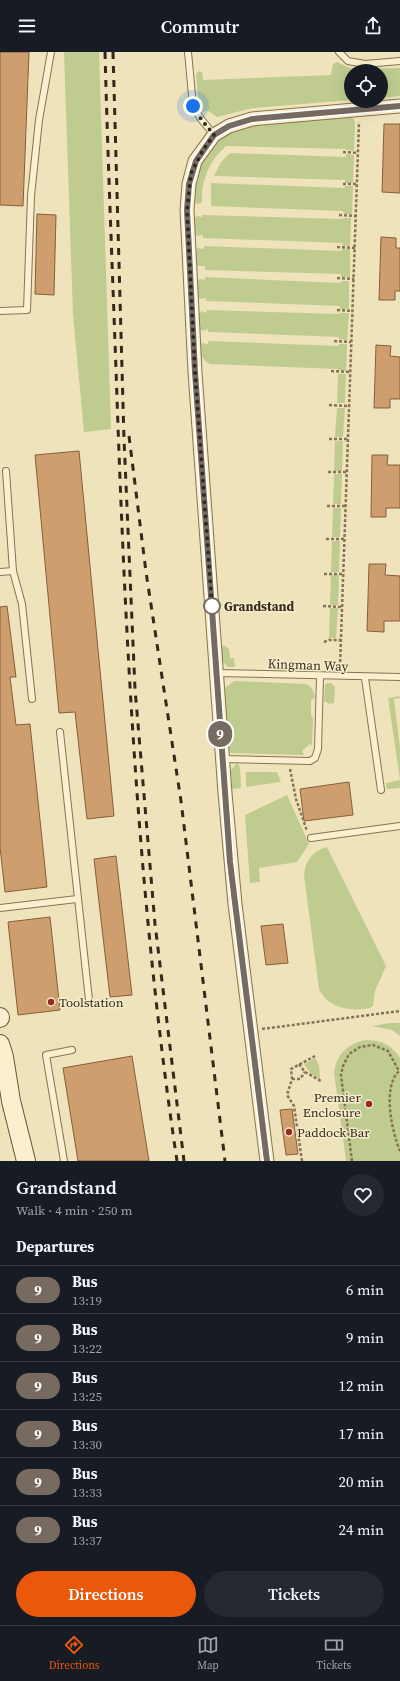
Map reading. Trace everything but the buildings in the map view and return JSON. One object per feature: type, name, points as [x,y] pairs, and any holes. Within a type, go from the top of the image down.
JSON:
[{"type":"main road","points":[[0,1044],[4,1056],[12,1108],[26,1161]]},
{"type":"street","points":[[267,1161],[235,904],[222,759],[195,372],[187,210],[191,173],[203,150],[214,135],[240,122],[252,119],[400,106]]},
{"type":"lane","points":[[0,311],[27,310],[32,188],[39,120],[51,52]]},
{"type":"lane","points":[[188,52],[193,106],[214,135]]},
{"type":"lane","points":[[339,52],[348,61],[365,64],[400,61]]},
{"type":"lane","points":[[6,471],[13,571],[22,604],[32,699]]},
{"type":"lane","points":[[0,572],[13,571]]},
{"type":"lane","name":"Kingman Way","points":[[216,673],[365,678],[400,677]]},
{"type":"lane","points":[[222,759],[310,761],[316,756],[320,677]]},
{"type":"lane","points":[[365,678],[381,790]]},
{"type":"lane","points":[[60,732],[89,1000]]},
{"type":"lane","points":[[311,838],[400,826]]},
{"type":"lane","points":[[0,908],[77,899]]},
{"type":"lane","points":[[64,1161],[46,1055],[72,1050]]},
{"type":"path","points":[[339,677],[360,110]]},
{"type":"path","points":[[343,152],[358,153]]},
{"type":"path","points":[[343,184],[357,184]]},
{"type":"path","points":[[339,215],[356,216]]},
{"type":"path","points":[[338,247],[355,248]]},
{"type":"path","points":[[336,278],[354,279]]},
{"type":"path","points":[[337,310],[352,310]]},
{"type":"path","points":[[334,341],[351,342]]},
{"type":"path","points":[[331,371],[350,372]]},
{"type":"path","points":[[329,404],[349,406]]},
{"type":"path","points":[[329,439],[348,439]]},
{"type":"path","points":[[328,472],[347,472]]},
{"type":"path","points":[[327,506],[346,506]]},
{"type":"path","points":[[326,539],[344,539]]},
{"type":"path","points":[[324,574],[343,574]]},
{"type":"path","points":[[323,606],[342,607]]},
{"type":"path","points":[[324,642],[329,640],[341,640]]},
{"type":"path","points":[[289,760],[290,778],[296,800],[302,821],[311,838]]},
{"type":"path","points":[[262,1035],[261,1029],[400,1011]]},
{"type":"path","points":[[352,1161],[341,1075],[344,1062],[356,1049],[373,1045],[388,1051],[399,1072],[392,1088],[390,1104],[392,1129],[400,1151]]},
{"type":"path","points":[[302,1161],[294,1106],[287,1095],[292,1079],[290,1069],[315,1056]]},
{"type":"path","points":[[299,1064],[305,1072],[321,1081]]},
{"type":"path","points":[[292,1079],[300,1079],[305,1072]]},
{"type":"green space","points":[[64,52],[99,52],[111,429],[84,432],[73,315]]},
{"type":"green space","points":[[337,62],[344,65],[344,101],[253,108],[217,117],[207,110],[203,113],[199,105],[196,74],[199,71],[202,72],[203,80],[331,75],[333,64]]},
{"type":"green space","points":[[388,68],[400,68],[400,96],[388,97]]},
{"type":"green space","points":[[351,116],[355,123],[354,151],[346,149],[226,146],[215,158],[207,172],[203,186],[202,203],[197,204],[195,202],[195,183],[204,157],[213,145],[223,136],[249,126]]},
{"type":"green space","points":[[230,153],[346,157],[346,154],[354,155],[353,183],[345,183],[345,180],[214,176],[221,162]]},
{"type":"green space","points":[[211,183],[344,188],[345,186],[353,186],[352,214],[344,214],[343,211],[211,206]]},
{"type":"green space","points":[[202,215],[351,218],[350,246],[343,246],[342,243],[203,238],[203,235],[198,236],[195,234],[194,219],[197,216],[202,217]]},
{"type":"green space","points":[[204,246],[342,251],[342,249],[350,249],[350,277],[341,277],[341,274],[205,270],[205,266],[197,266],[195,250],[198,248],[204,249]]},
{"type":"green space","points":[[205,277],[341,283],[341,281],[349,281],[349,309],[340,309],[340,306],[206,301],[206,298],[200,299],[197,296],[196,282],[200,279],[205,280]]},
{"type":"green space","points":[[207,310],[349,313],[347,340],[339,339],[339,337],[208,332],[208,329],[203,331],[200,329],[198,314],[202,311],[206,313]]},
{"type":"green space","points":[[208,341],[338,346],[339,344],[347,344],[346,371],[338,369],[210,364],[203,358],[200,350],[201,343],[208,344]]},
{"type":"green space","points":[[338,374],[346,374],[345,403],[337,403]]},
{"type":"green space","points":[[337,408],[345,408],[343,437],[335,437]]},
{"type":"green space","points":[[335,441],[343,441],[342,471],[334,471]]},
{"type":"green space","points":[[334,474],[342,474],[341,504],[333,504]]},
{"type":"green space","points":[[333,508],[341,508],[340,537],[332,537]]},
{"type":"green space","points":[[332,541],[340,541],[339,572],[331,572]]},
{"type":"green space","points":[[331,575],[339,575],[338,605],[330,605]]},
{"type":"green space","points":[[330,608],[338,608],[336,638],[329,638]]},
{"type":"green space","points":[[224,645],[229,649],[230,658],[234,658],[235,667],[228,667],[222,661],[221,648]]},
{"type":"green space","points":[[234,681],[306,684],[311,688],[315,698],[311,700],[311,714],[313,719],[312,746],[310,744],[302,751],[304,755],[231,753],[229,750],[224,692],[226,687]]},
{"type":"green space","points":[[327,683],[331,683],[335,687],[334,703],[329,704],[324,701],[325,685]]},
{"type":"green space","points":[[400,696],[400,698],[394,699],[400,748],[400,780],[388,698]]},
{"type":"green space","points":[[237,763],[240,768],[241,788],[232,789],[231,770]]},
{"type":"green space","points":[[246,772],[277,772],[281,782],[246,787]]},
{"type":"green space","points":[[400,780],[400,788],[387,789],[386,783]]},
{"type":"green space","points":[[287,795],[309,844],[297,862],[259,868],[260,882],[250,883],[245,815]]},
{"type":"green space","points":[[327,847],[386,966],[375,991],[373,1006],[370,1008],[347,1009],[340,1007],[328,1001],[319,989],[304,875],[306,865],[311,857],[317,851]]},
{"type":"green space","points":[[400,1023],[400,1036],[392,1030],[372,1026]]},
{"type":"green space","name":"Premier Enclosure","points":[[366,1040],[386,1044],[397,1053],[400,1058],[400,1161],[346,1161],[334,1072],[335,1066],[344,1050],[360,1041]]},
{"type":"green space","points":[[315,1058],[319,1065],[320,1079],[310,1073],[304,1064]]},
{"type":"railway","points":[[105,52],[125,589],[136,780],[153,971],[177,1161]]},
{"type":"railway","points":[[113,52],[124,439],[135,689],[155,924],[184,1161]]},
{"type":"railway","points":[[129,436],[146,572],[181,801],[225,1161]]},
{"type":"bus line","name":"9","points":[[267,1161],[230,862],[195,372],[187,210],[189,184],[191,173],[203,150],[214,135],[229,126],[252,119],[400,106]]},
{"type":"place","name":"Grandstand","points":[[212,606]]},
{"type":"place","name":"Toolstation","points":[[51,1002]]},
{"type":"place","name":"Premier Enclosure","points":[[369,1104]]},
{"type":"place","name":"Paddock Bar","points":[[289,1132]]},
{"type":"route","points":[[193,106],[214,135],[196,161],[191,173],[187,210],[195,372],[212,606]]}]
